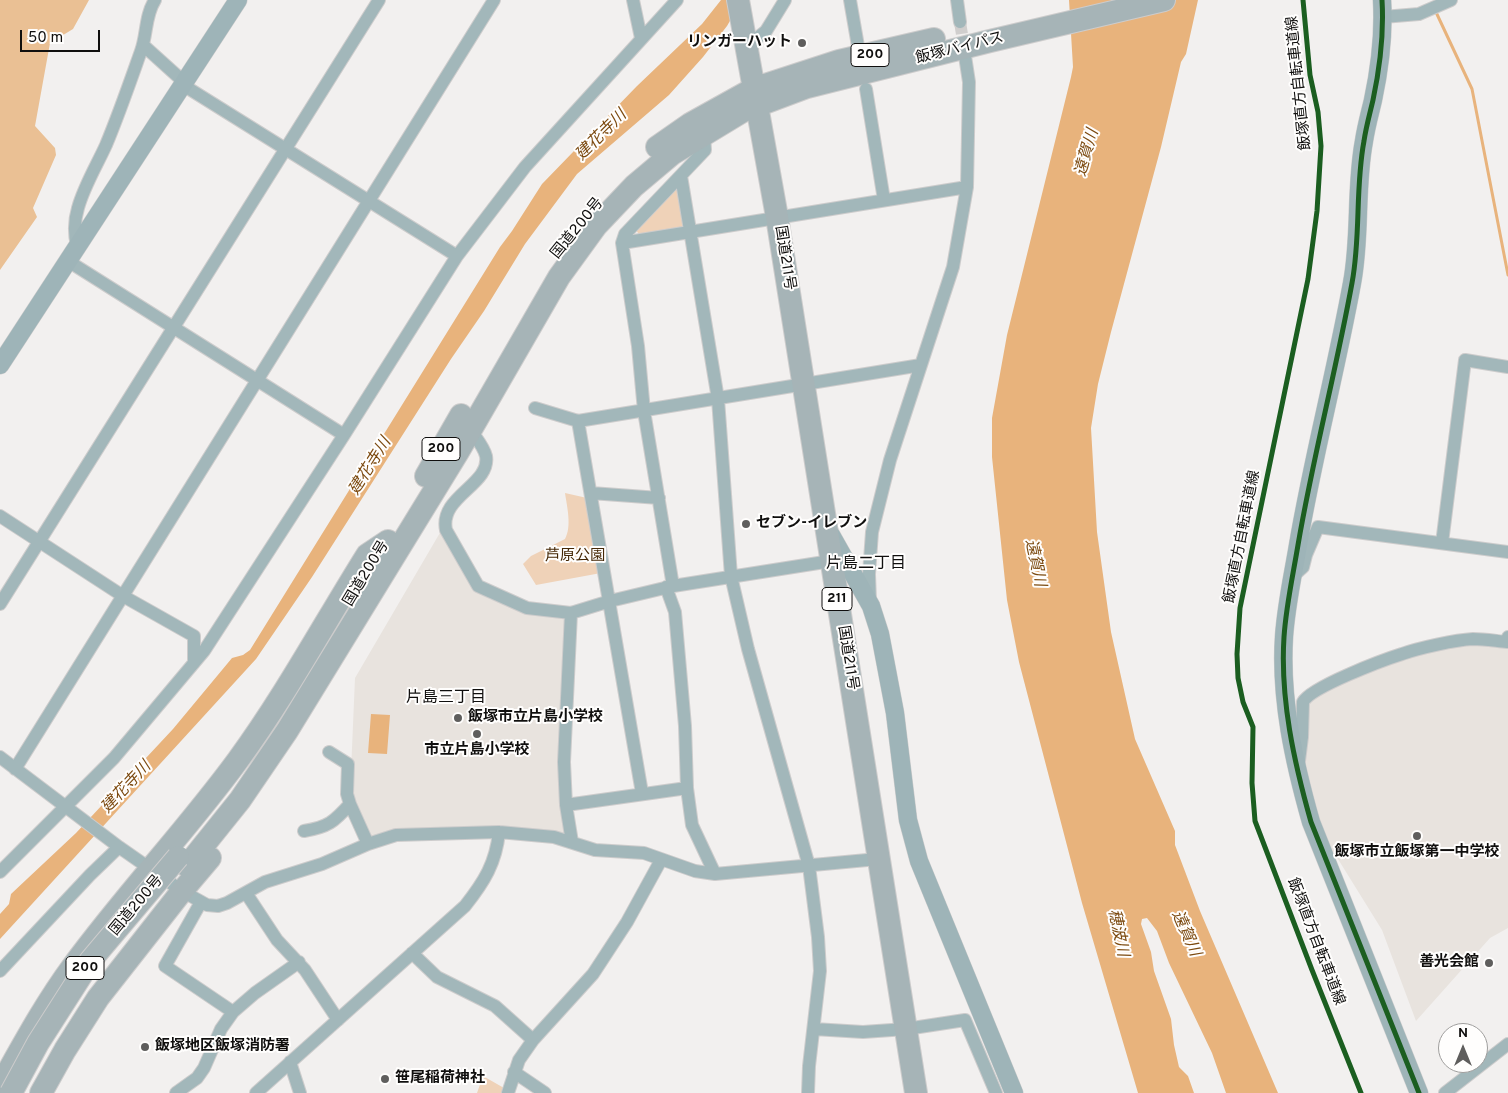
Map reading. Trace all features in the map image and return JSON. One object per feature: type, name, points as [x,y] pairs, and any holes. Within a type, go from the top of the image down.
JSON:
[{"type":"highway","points":[[738,0],[744,44],[755,97]]},
{"type":"highway","name":"飯塚バイパス","points":[[755,97],[807,87],[1103,0]]},
{"type":"highway","name":"飯塚バイパス","points":[[989,34],[1164,0]]},
{"type":"highway","name":"国道200号","points":[[10,1093],[38,1043],[91,960],[240,800],[287,731],[458,452],[559,277],[596,226],[634,186],[672,154],[743,111],[755,97]]},
{"type":"highway","name":"国道200号","points":[[26,1093],[58,1035],[96,977],[183,861],[283,712],[388,541],[546,269],[580,221],[620,179],[658,145],[690,124],[755,97]]},
{"type":"highway","name":"国道211号","points":[[755,97],[804,384],[916,1093]]},
{"type":"highway","points":[[41,1093],[65,1050],[98,998],[191,897],[318,704],[398,570],[458,452]]},
{"type":"highway","points":[[10,1093],[0,1087],[44,1008],[107,921],[196,815],[239,758],[284,690],[367,555],[388,541]]},
{"type":"street","points":[[77,246],[74,234],[78,207],[106,143],[143,45],[152,5],[156,0]]},
{"type":"street","points":[[0,364],[238,0]]},
{"type":"street","points":[[2,597],[39,542],[285,147],[379,0]]},
{"type":"street","points":[[15,769],[494,0]]},
{"type":"street","points":[[633,0],[641,38]]},
{"type":"street","points":[[744,44],[766,31],[785,0]]},
{"type":"street","points":[[850,0],[858,46]]},
{"type":"street","points":[[957,0],[960,22]]},
{"type":"street","points":[[1419,1093],[1311,822],[1291,740],[1285,695],[1284,637],[1292,578],[1307,495],[1352,280],[1357,237],[1359,176],[1364,140],[1374,97],[1383,27],[1382,9],[1419,14],[1451,0]]},
{"type":"street","points":[[0,872],[114,758],[204,651],[457,256],[525,166],[671,3]]},
{"type":"street","points":[[143,45],[184,84],[457,256]]},
{"type":"street","points":[[870,606],[869,574],[872,532],[890,460],[953,267],[967,187],[969,82],[965,56]]},
{"type":"street","points":[[866,89],[884,200]]},
{"type":"street","points":[[704,134],[705,150],[625,234],[622,243],[638,346],[644,411],[659,498],[669,587],[675,612],[685,726],[687,788],[692,825],[715,874]]},
{"type":"street","points":[[681,176],[718,399],[732,576],[750,658],[809,866],[818,937],[820,972],[809,1066],[808,1093]]},
{"type":"street","points":[[622,243],[967,187]]},
{"type":"street","points":[[68,261],[257,382],[344,435]]},
{"type":"street","points":[[1442,543],[1465,360],[1508,367]]},
{"type":"street","points":[[535,408],[578,422],[922,366]]},
{"type":"street","points":[[578,422],[642,793]]},
{"type":"street","points":[[470,430],[485,454],[484,472],[457,498],[444,521],[446,530],[478,586],[527,608],[571,613],[610,600],[669,587],[831,561]]},
{"type":"street","points":[[591,494],[659,498]]},
{"type":"street","points":[[0,516],[123,596],[194,636],[194,663]]},
{"type":"street","points":[[826,525],[870,606],[880,634],[895,713],[908,820],[919,861],[1014,1093]]},
{"type":"street","points":[[1292,578],[1303,567],[1318,527],[1508,552]]},
{"type":"street","points":[[571,613],[564,762],[566,805],[572,842]]},
{"type":"street","points":[[1298,769],[1302,737],[1303,702],[1305,698],[1342,677],[1402,654],[1472,639],[1507,642],[1508,637]]},
{"type":"street","points":[[329,752],[348,764],[347,794],[368,844]]},
{"type":"street","points":[[0,758],[117,845],[191,897],[208,905],[218,906],[227,903],[265,882],[322,864],[368,844],[396,836],[499,832],[554,837],[595,850],[644,853],[694,871],[715,874],[878,859]]},
{"type":"street","points":[[566,805],[687,788]]},
{"type":"street","points":[[304,831],[327,826],[337,819],[350,804]]},
{"type":"street","points":[[256,1093],[465,906],[480,886],[491,866],[498,848],[499,832]]},
{"type":"street","points":[[0,971],[117,845]]},
{"type":"street","points":[[0,852],[12,859]]},
{"type":"street","points":[[508,1093],[519,1060],[533,1040],[593,974],[627,922],[661,860]]},
{"type":"street","points":[[246,893],[277,940],[299,962],[338,1020]]},
{"type":"street","points":[[191,897],[165,966],[234,1012]]},
{"type":"street","points":[[412,953],[437,977],[495,1006],[533,1040]]},
{"type":"street","points":[[176,1093],[197,1078],[204,1068],[221,1029],[234,1012],[255,993],[299,962]]},
{"type":"street","points":[[814,1029],[863,1032],[906,1029],[965,1020],[996,1093]]},
{"type":"street","points":[[1445,1093],[1508,1044]]},
{"type":"street","points":[[290,1062],[300,1093]]},
{"type":"street","points":[[514,1072],[545,1093]]},
{"type":"shaded area","points":[[0,0],[89,0],[73,29],[50,43],[35,126],[55,148],[56,155],[33,208],[37,217],[0,270]]},
{"type":"shaded area","name":"飯塚市立片島小学校","points":[[441,531],[475,588],[490,599],[524,612],[567,617],[567,836],[369,839],[350,795],[355,678]]},
{"type":"shaded area","name":"飯塚市立飯塚第一中学校","points":[[1456,644],[1506,646],[1508,649],[1508,928],[1490,938],[1416,1021],[1382,930],[1333,851],[1318,821],[1308,785],[1304,755],[1308,706],[1313,697],[1354,677],[1418,653]]},
{"type":"green space","points":[[675,188],[679,189],[685,224],[682,229],[640,236],[636,230]]},
{"type":"green space","name":"芦原公園","points":[[565,493],[587,498],[601,573],[536,585],[523,564],[531,556],[565,539],[569,522]]},
{"type":"green space","points":[[483,1076],[504,1088],[502,1093],[477,1093]]},
{"type":"water","name":"建花寺川","points":[[721,0],[742,0],[727,26],[703,57],[669,95],[577,174],[525,244],[484,311],[451,359],[312,577],[256,659],[0,939],[0,914],[9,904],[11,894],[76,833],[173,729],[232,658],[243,655],[250,650],[500,247],[542,184],[637,86],[702,24]]},
{"type":"water","points":[[1069,0],[1198,0],[1186,54],[1181,62],[1161,147],[1098,384],[1091,428],[1097,532],[1111,632],[1135,739],[1175,831],[1175,845],[1200,911],[1278,1093],[1226,1093],[1212,1053],[1169,963],[1157,931],[1147,918],[1142,919],[1141,924],[1151,952],[1154,971],[1171,1019],[1179,1067],[1188,1076],[1194,1093],[1138,1093],[1082,903],[1019,662],[1007,600],[992,457],[992,418],[1007,335],[1073,67]]},
{"type":"water","points":[[371,714],[390,715],[387,754],[368,753]]},
{"type":"waterway","points":[[1435,10],[1472,89],[1508,275]]},
{"type":"tunnel","points":[[960,22],[965,53]]},
{"type":"cycle path","name":"飯塚直方自転車道線","points":[[1303,0],[1310,75],[1318,112],[1321,146],[1317,211],[1308,279],[1240,608],[1237,654],[1238,678],[1243,702],[1253,727],[1252,783],[1255,821],[1361,1093]]},
{"type":"cycle path","points":[[1382,0],[1382,37],[1379,63],[1361,159],[1355,265],[1298,545],[1286,614],[1283,660],[1286,707],[1294,753],[1311,822],[1419,1093]]},
{"type":"place","name":"リンガーハット","points":[[802,43]]},
{"type":"place","name":"セブン-イレブン","points":[[746,524]]},
{"type":"place","name":"飯塚市立片島小学校","points":[[458,718]]},
{"type":"place","name":"市立片島小学校","points":[[477,734]]},
{"type":"place","name":"飯塚市立飯塚第一中学校","points":[[1417,836]]},
{"type":"place","name":"善光会館","points":[[1489,963]]},
{"type":"place","name":"飯塚地区飯塚消防署","points":[[145,1047]]},
{"type":"place","name":"笹尾稲荷神社","points":[[385,1079]]},
{"type":"district","name":"片島二丁目","points":[[866,565]]},
{"type":"district","name":"片島三丁目","points":[[446,699]]},
{"type":"water label","name":"遠賀川","points":[[1088,153]]},
{"type":"water label","name":"遠賀川","points":[[1034,563]]},
{"type":"water label","name":"穂波川","points":[[1117,933]]},
{"type":"water label","name":"遠賀川","points":[[1185,934]]}]
